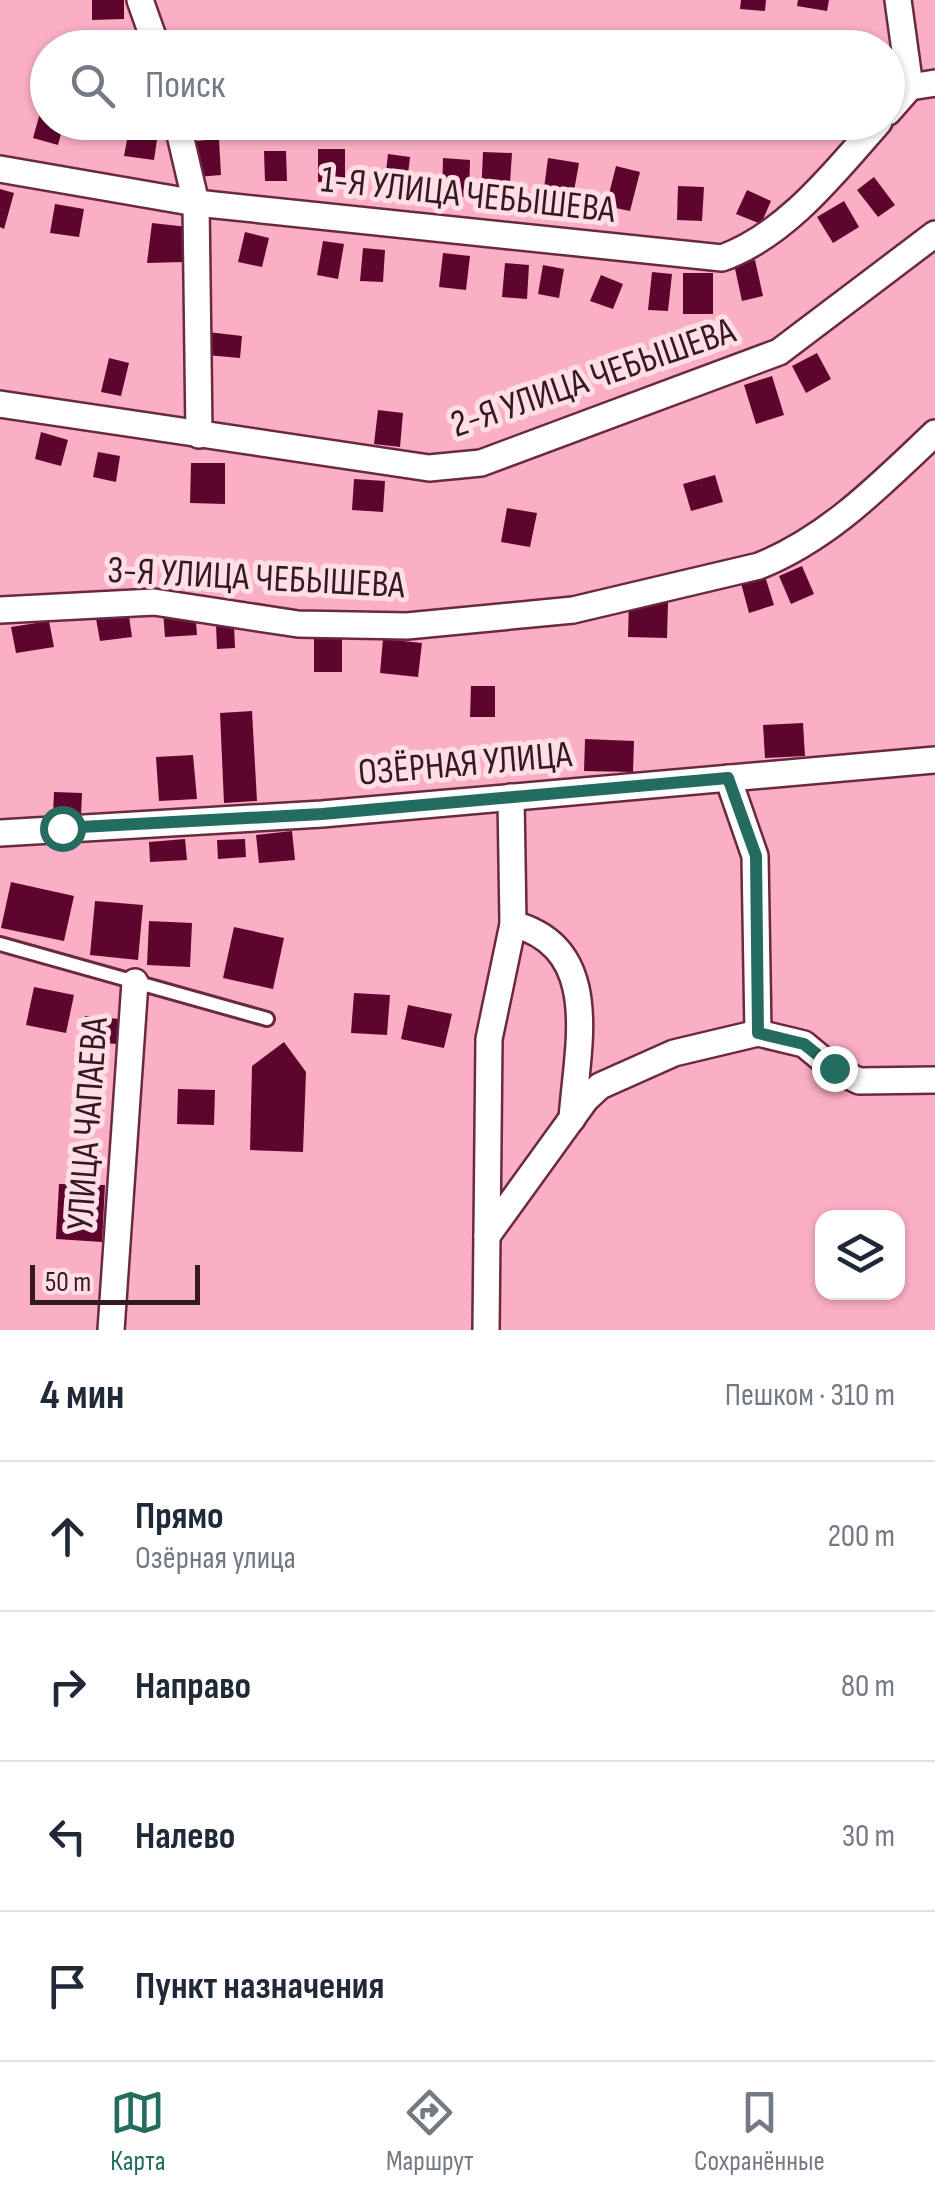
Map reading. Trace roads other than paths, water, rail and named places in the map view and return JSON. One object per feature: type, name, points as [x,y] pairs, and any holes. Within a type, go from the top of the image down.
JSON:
[{"type":"street","points":[[140,0],[151,30]]},
{"type":"street","points":[[898,0],[923,85]]},
{"type":"street","points":[[181,140],[196,203],[199,435]]},
{"type":"street","name":"1-Я УЛИЦА ЧЕБЫШЕВА","points":[[0,169],[196,203],[722,258],[748,248],[774,230],[861,140]]},
{"type":"street","name":"2-Я УЛИЦА ЧЕБЫШЕВА","points":[[0,404],[429,468],[481,463],[779,352],[935,234]]},
{"type":"street","name":"3-Я УЛИЦА ЧЕБЫШЕВА","points":[[0,610],[154,602],[334,627],[406,626],[573,610],[759,566],[788,555],[875,490],[935,433]]},
{"type":"street","name":"ОЗЁРНАЯ УЛИЦА","points":[[0,833],[511,797],[935,760]]},
{"type":"street","points":[[728,778],[756,856],[758,1033]]},
{"type":"street","points":[[486,1330],[490,1039],[513,924],[511,797]]},
{"type":"street","points":[[513,924],[533,929],[565,954],[576,976],[572,1119]]},
{"type":"street","name":"УЛИЦА ЧАПАЕВА","points":[[111,1330],[135,982]]},
{"type":"street","points":[[487,1236],[600,1086],[674,1053],[758,1033],[804,1044],[834,1068],[859,1080],[935,1080]]},
{"type":"lane","points":[[0,944],[267,1019]]}]
